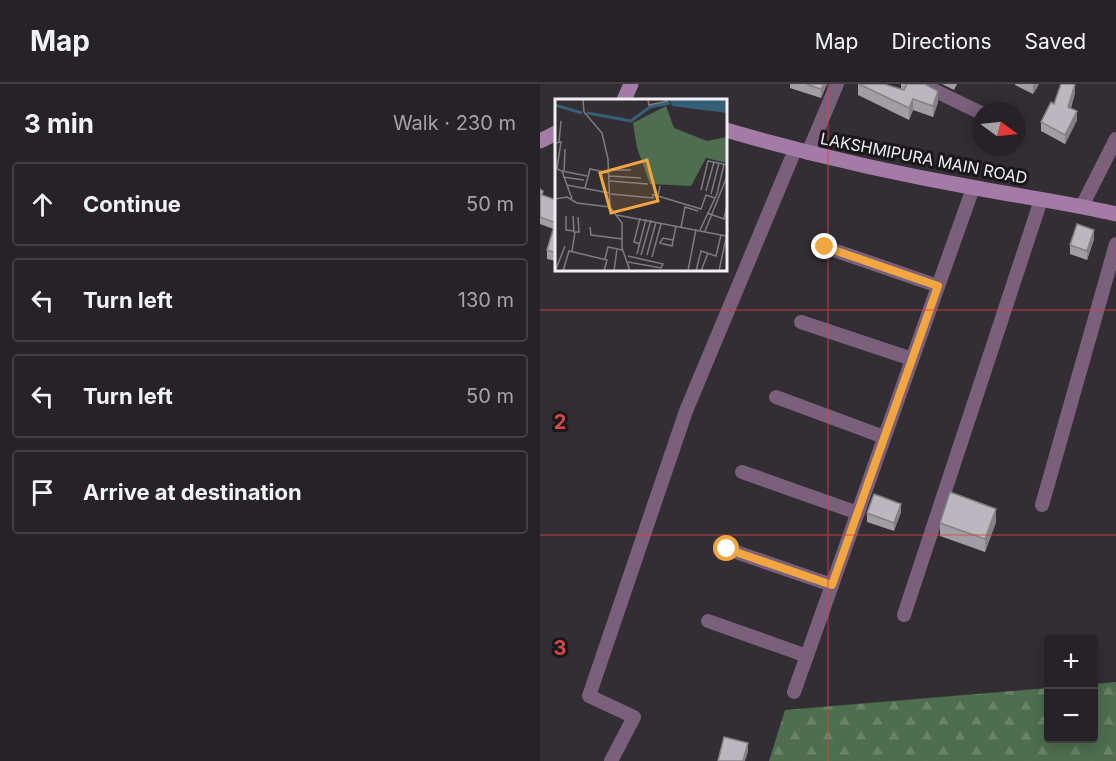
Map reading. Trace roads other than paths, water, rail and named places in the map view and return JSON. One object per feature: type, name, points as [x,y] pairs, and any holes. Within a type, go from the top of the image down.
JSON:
[{"type":"main road","points":[[624,99],[631,84]]},
{"type":"main road","name":"LAKSHMIPURA MAIN ROAD","points":[[728,131],[801,151],[973,188],[1116,214]]},
{"type":"main road","points":[[540,141],[555,133]]},
{"type":"street","points":[[611,761],[634,717],[589,696],[686,411],[801,151],[837,84]]},
{"type":"street","points":[[921,84],[972,109]]},
{"type":"street","points":[[1082,206],[1116,139]]},
{"type":"street","points":[[794,692],[973,188]]},
{"type":"street","points":[[904,615],[1041,200]]},
{"type":"street","points":[[1042,505],[1116,244]]},
{"type":"street","points":[[825,247],[938,286]]},
{"type":"street","points":[[801,322],[912,359]]},
{"type":"street","points":[[776,397],[884,437]]},
{"type":"street","points":[[742,472],[858,513]]},
{"type":"street","points":[[727,549],[832,585]]},
{"type":"street","points":[[708,621],[807,656]]}]
